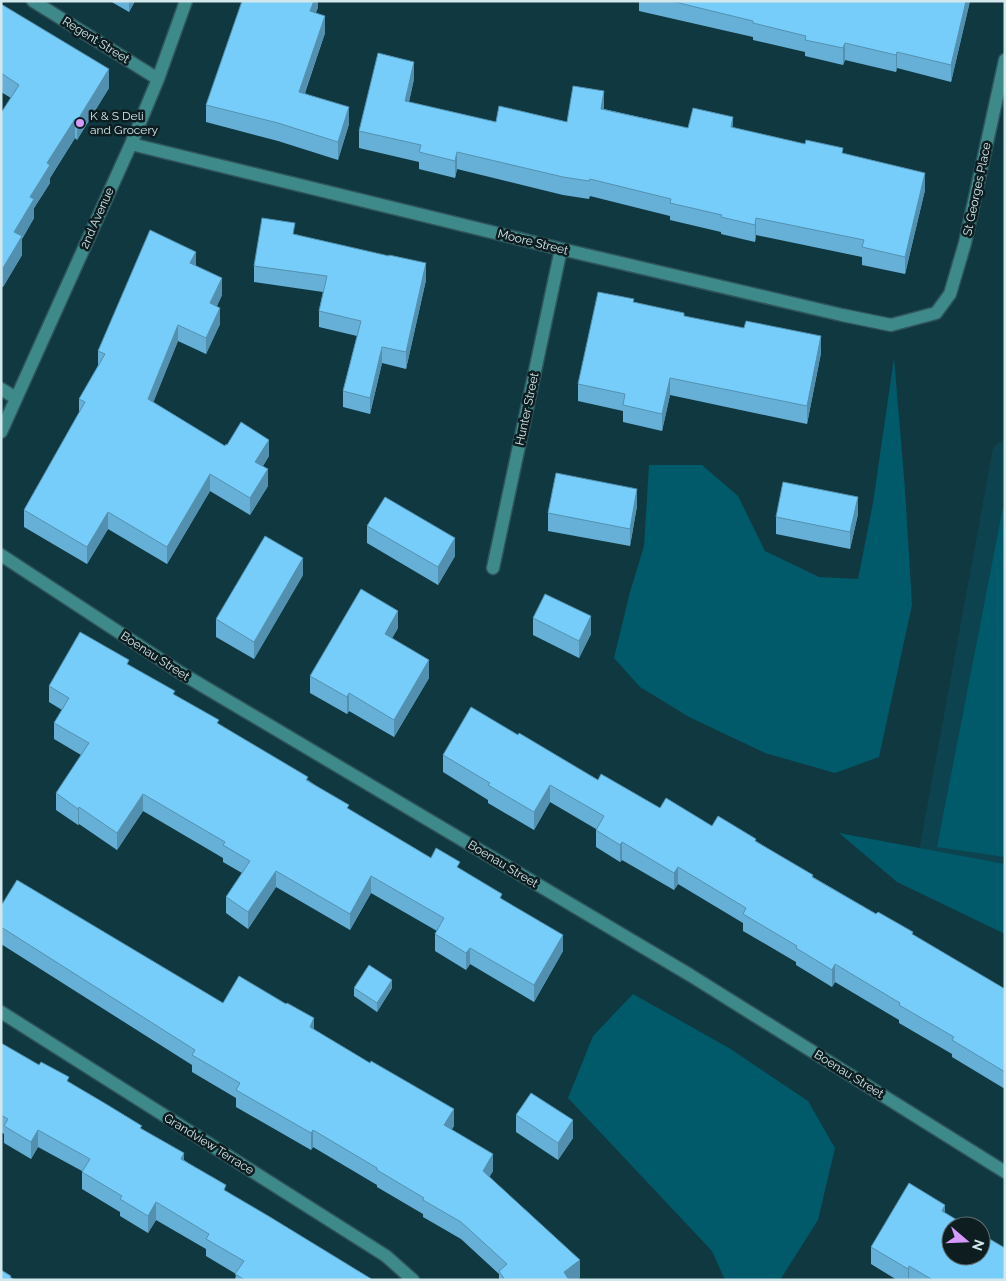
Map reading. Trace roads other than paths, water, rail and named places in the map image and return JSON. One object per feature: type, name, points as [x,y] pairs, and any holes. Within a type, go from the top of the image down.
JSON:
[{"type":"street","name":"Regent Street","points":[[33,1],[158,79]]},
{"type":"street","name":"2nd Avenue","points":[[1,432],[131,144],[158,79],[186,1]]},
{"type":"street","name":"St Georges Place","points":[[936,313],[950,294],[965,243],[1005,60]]},
{"type":"street","name":"Moore Street","points":[[131,144],[561,249],[842,315],[891,325],[936,313]]},
{"type":"street","name":"Hunter Street","points":[[493,568],[561,249]]},
{"type":"street","points":[[1,389],[16,398]]},
{"type":"street","name":"Boenau Street","points":[[1,555],[181,673],[690,975],[1005,1172]]},
{"type":"street","name":"Grandview Terrace","points":[[1,1012],[386,1256],[413,1280]]},
{"type":"place","name":"K & S Deli and Grocery","points":[[80,123]]}]
